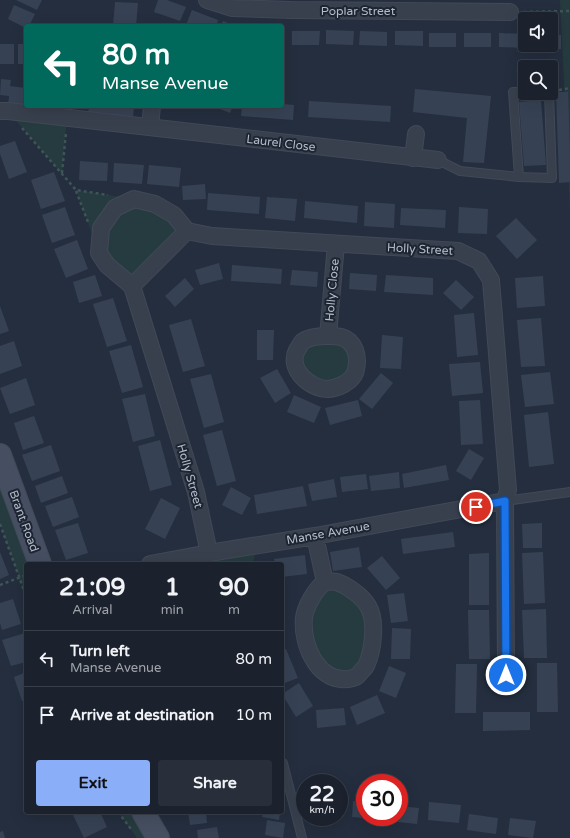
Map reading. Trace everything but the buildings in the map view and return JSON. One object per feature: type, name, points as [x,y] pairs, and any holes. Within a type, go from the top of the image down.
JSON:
[{"type":"street","name":"Poplar Street","points":[[207,0],[232,8],[510,12]]},
{"type":"street","points":[[150,128],[152,108]]},
{"type":"street","name":"Laurel Close","points":[[4,111],[438,160]]},
{"type":"street","points":[[413,158],[416,134]]},
{"type":"street","points":[[134,199],[155,204],[174,215],[186,231],[132,286],[107,265],[99,253],[101,228],[115,208],[134,199]]},
{"type":"street","name":"Holly Street","points":[[186,231],[212,236],[458,251],[479,261],[491,280],[508,490],[505,501],[506,675]]},
{"type":"street","name":"Holly Close","points":[[328,336],[336,244]]},
{"type":"street","name":"Holly Street","points":[[132,286],[196,492],[209,553]]},
{"type":"street","name":"Brant Road","points":[[0,455],[39,562]]},
{"type":"street","name":"Manse Avenue","points":[[161,562],[315,536],[505,501]]},
{"type":"street","points":[[315,536],[325,582]]},
{"type":"street","points":[[325,582],[336,582],[353,590],[368,606],[371,615],[374,634],[370,654],[366,666],[356,678],[343,680],[329,676],[317,666],[307,648],[304,633],[304,617],[308,604],[316,591],[325,582]]},
{"type":"street","points":[[143,814],[158,838]]},
{"type":"lane","points":[[518,92],[513,92],[519,177]]},
{"type":"lane","points":[[438,160],[460,171],[519,177],[552,178],[549,100]]},
{"type":"lane","points":[[505,501],[570,492]]},
{"type":"lane","points":[[284,767],[302,838]]},
{"type":"path","points":[[510,12],[570,11]]},
{"type":"path","points":[[4,111],[76,190],[134,199]]},
{"type":"path","points":[[62,174],[67,118]]},
{"type":"path","points":[[0,524],[24,591]]},
{"type":"path","points":[[0,585],[24,576]]},
{"type":"path","points":[[119,814],[133,833]]},
{"type":"green space","points":[[560,0],[570,0],[570,217],[569,188]]},
{"type":"green space","points":[[8,111],[67,118],[62,174]]},
{"type":"green space","points":[[76,190],[134,199],[187,231],[132,286],[99,253]]},
{"type":"green space","points":[[302,342],[350,342],[355,374],[315,386],[295,354]]},
{"type":"green space","points":[[0,455],[39,562],[24,562],[24,590],[0,524]]},
{"type":"green space","points":[[255,553],[253,562],[203,562]]},
{"type":"green space","points":[[322,584],[353,590],[373,634],[356,678],[317,666],[308,605]]},
{"type":"green space","points":[[119,814],[144,814],[158,838],[137,838]]},
{"type":"route","points":[[476,507],[505,501],[506,675]]}]
